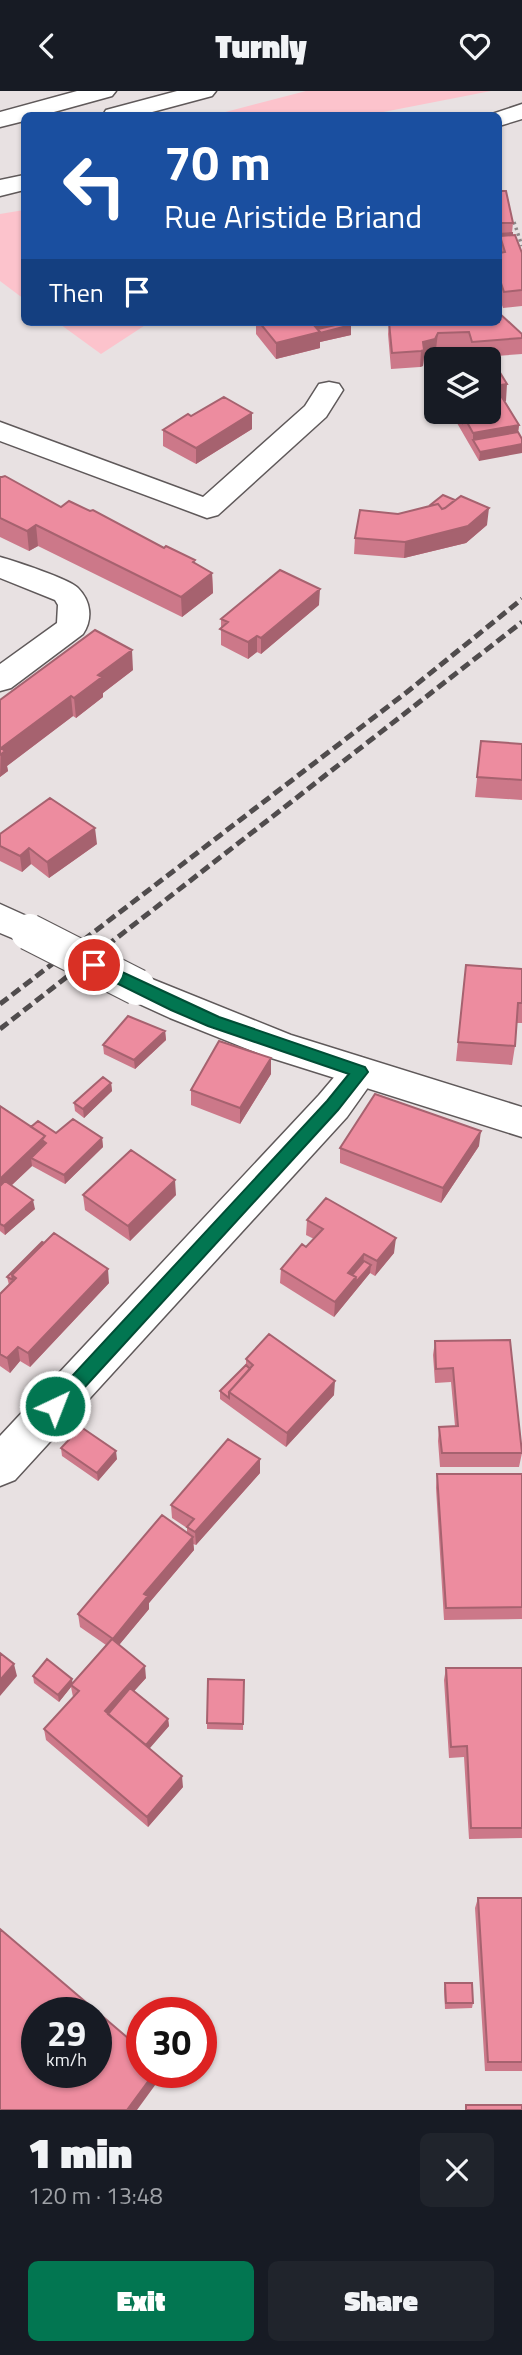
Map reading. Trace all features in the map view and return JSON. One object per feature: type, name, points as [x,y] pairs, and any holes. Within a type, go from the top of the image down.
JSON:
[{"type":"main road","points":[[29,112],[104,91]]},
{"type":"main road","points":[[126,112],[204,91]]},
{"type":"main road","points":[[502,118],[522,111]]},
{"type":"main road","points":[[0,120],[21,114]]},
{"type":"main road","points":[[0,188],[21,184]]},
{"type":"main road","points":[[0,431],[207,509],[316,411],[329,390]]},
{"type":"main road","points":[[0,567],[66,593],[74,605],[72,627],[0,680]]},
{"type":"main road","points":[[15,925],[137,987],[214,1022],[360,1072],[522,1122]]},
{"type":"main road","points":[[0,1466],[333,1106],[360,1072]]},
{"type":"path","points":[[514,222],[522,246]]},
{"type":"shaded area","points":[[306,91],[491,91],[383,112],[226,112]]},
{"type":"shaded area","points":[[21,210],[21,297],[0,281],[0,214]]},
{"type":"shaded area","points":[[62,326],[144,326],[101,354]]},
{"type":"building","points":[[502,191],[506,191],[513,223],[502,223]]},
{"type":"building","points":[[515,235],[522,253],[522,290],[504,292],[502,252],[505,252],[502,236]]},
{"type":"building","points":[[502,316],[522,334],[522,338],[472,342],[469,332],[438,333],[435,339],[423,342],[424,350],[392,353],[389,326],[502,326]]},
{"type":"building","points":[[262,326],[315,326],[320,332],[276,343]]},
{"type":"building","points":[[331,326],[347,326],[320,333],[318,329]]},
{"type":"building","points":[[501,374],[507,384],[501,385]]},
{"type":"building","points":[[501,396],[519,425],[473,433],[468,424],[501,424]]},
{"type":"building","points":[[224,397],[252,413],[196,448],[163,430],[188,414],[191,416]]},
{"type":"building","points":[[518,432],[522,444],[480,452],[473,440]]},
{"type":"building","points":[[5,476],[61,507],[69,501],[93,510],[164,548],[166,546],[195,560],[193,562],[212,573],[181,597],[36,525],[27,531],[0,518],[0,477]]},
{"type":"building","points":[[443,495],[455,500],[442,509],[438,504],[429,506]]},
{"type":"building","points":[[461,496],[489,508],[468,526],[405,542],[355,538],[360,510],[398,514],[438,504],[442,509]]},
{"type":"building","points":[[280,570],[320,589],[261,638],[257,636],[248,642],[220,629],[228,622],[221,619]]},
{"type":"building","points":[[95,630],[132,650],[98,675],[102,677],[74,698],[71,696],[1,748],[5,751],[0,755],[0,700]]},
{"type":"building","points":[[481,741],[522,744],[522,780],[477,777]]},
{"type":"building","points":[[50,798],[95,828],[47,862],[29,848],[20,856],[0,846],[0,834]]},
{"type":"building","points":[[466,965],[522,969],[522,1003],[518,1003],[515,1046],[458,1042]]},
{"type":"building","points":[[128,1016],[165,1031],[134,1060],[103,1045]]},
{"type":"building","points":[[219,1041],[271,1058],[240,1108],[191,1090]]},
{"type":"building","points":[[103,1077],[111,1083],[83,1109],[74,1103]]},
{"type":"building","points":[[375,1094],[481,1131],[443,1188],[340,1148]]},
{"type":"building","points":[[0,1106],[45,1136],[0,1179]]},
{"type":"building","points":[[73,1119],[102,1138],[64,1175],[31,1158],[46,1143],[42,1140],[45,1136],[31,1127],[38,1121],[56,1133]]},
{"type":"building","points":[[131,1150],[175,1180],[128,1226],[83,1195]]},
{"type":"building","points":[[5,1181],[33,1200],[4,1226],[0,1224],[0,1186]]},
{"type":"building","points":[[326,1198],[396,1238],[377,1261],[364,1254],[348,1273],[356,1277],[335,1302],[281,1269],[302,1244],[306,1247],[323,1229],[307,1220]]},
{"type":"building","points":[[54,1233],[108,1269],[28,1353],[18,1347],[7,1358],[0,1354],[0,1294],[16,1278],[12,1275]]},
{"type":"building","points":[[44,1243],[12,1275],[13,1280],[7,1277]]},
{"type":"building","points":[[364,1261],[371,1265],[355,1283],[356,1277],[352,1275]]},
{"type":"building","points":[[269,1334],[335,1381],[287,1433],[229,1392],[253,1365],[246,1359]]},
{"type":"building","points":[[510,1340],[522,1453],[442,1453],[439,1427],[458,1426],[453,1368],[436,1369],[435,1341]]},
{"type":"building","points":[[246,1365],[250,1369],[229,1392],[229,1398],[220,1391]]},
{"type":"building","points":[[81,1427],[116,1451],[97,1473],[61,1448]]},
{"type":"building","points":[[228,1439],[260,1459],[195,1532],[187,1527],[194,1519],[171,1505]]},
{"type":"building","points":[[437,1474],[522,1474],[522,1607],[446,1608]]},
{"type":"building","points":[[162,1515],[193,1537],[144,1594],[148,1596],[113,1639],[78,1614]]},
{"type":"building","points":[[112,1639],[145,1666],[105,1711],[182,1776],[147,1817],[44,1729],[79,1691],[71,1685]]},
{"type":"building","points":[[0,1653],[14,1664],[0,1680]]},
{"type":"building","points":[[47,1659],[72,1679],[58,1695],[33,1676]]},
{"type":"building","points":[[446,1668],[522,1668],[522,1828],[471,1828],[467,1746],[451,1747]]},
{"type":"building","points":[[208,1679],[244,1680],[243,1724],[207,1723]]},
{"type":"building","points":[[130,1688],[168,1719],[146,1745],[108,1714]]},
{"type":"building","points":[[478,1898],[522,1898],[522,2062],[488,2062]]},
{"type":"building","points":[[0,1929],[80,1997],[21,1997],[21,2088],[112,2088],[112,2024],[126,2036],[126,2088],[143,2088],[127,2110],[0,2110]]},
{"type":"building","points":[[445,1983],[472,1983],[473,2003],[446,2003]]},
{"type":"building","points":[[466,2105],[522,2105],[522,2110],[466,2110]]},
{"type":"railway","points":[[0,1004],[407,692],[522,599]]},
{"type":"railway","points":[[0,1029],[522,622]]},
{"type":"route","points":[[55,1406],[333,1106],[360,1072],[214,1022],[94,965]]}]
